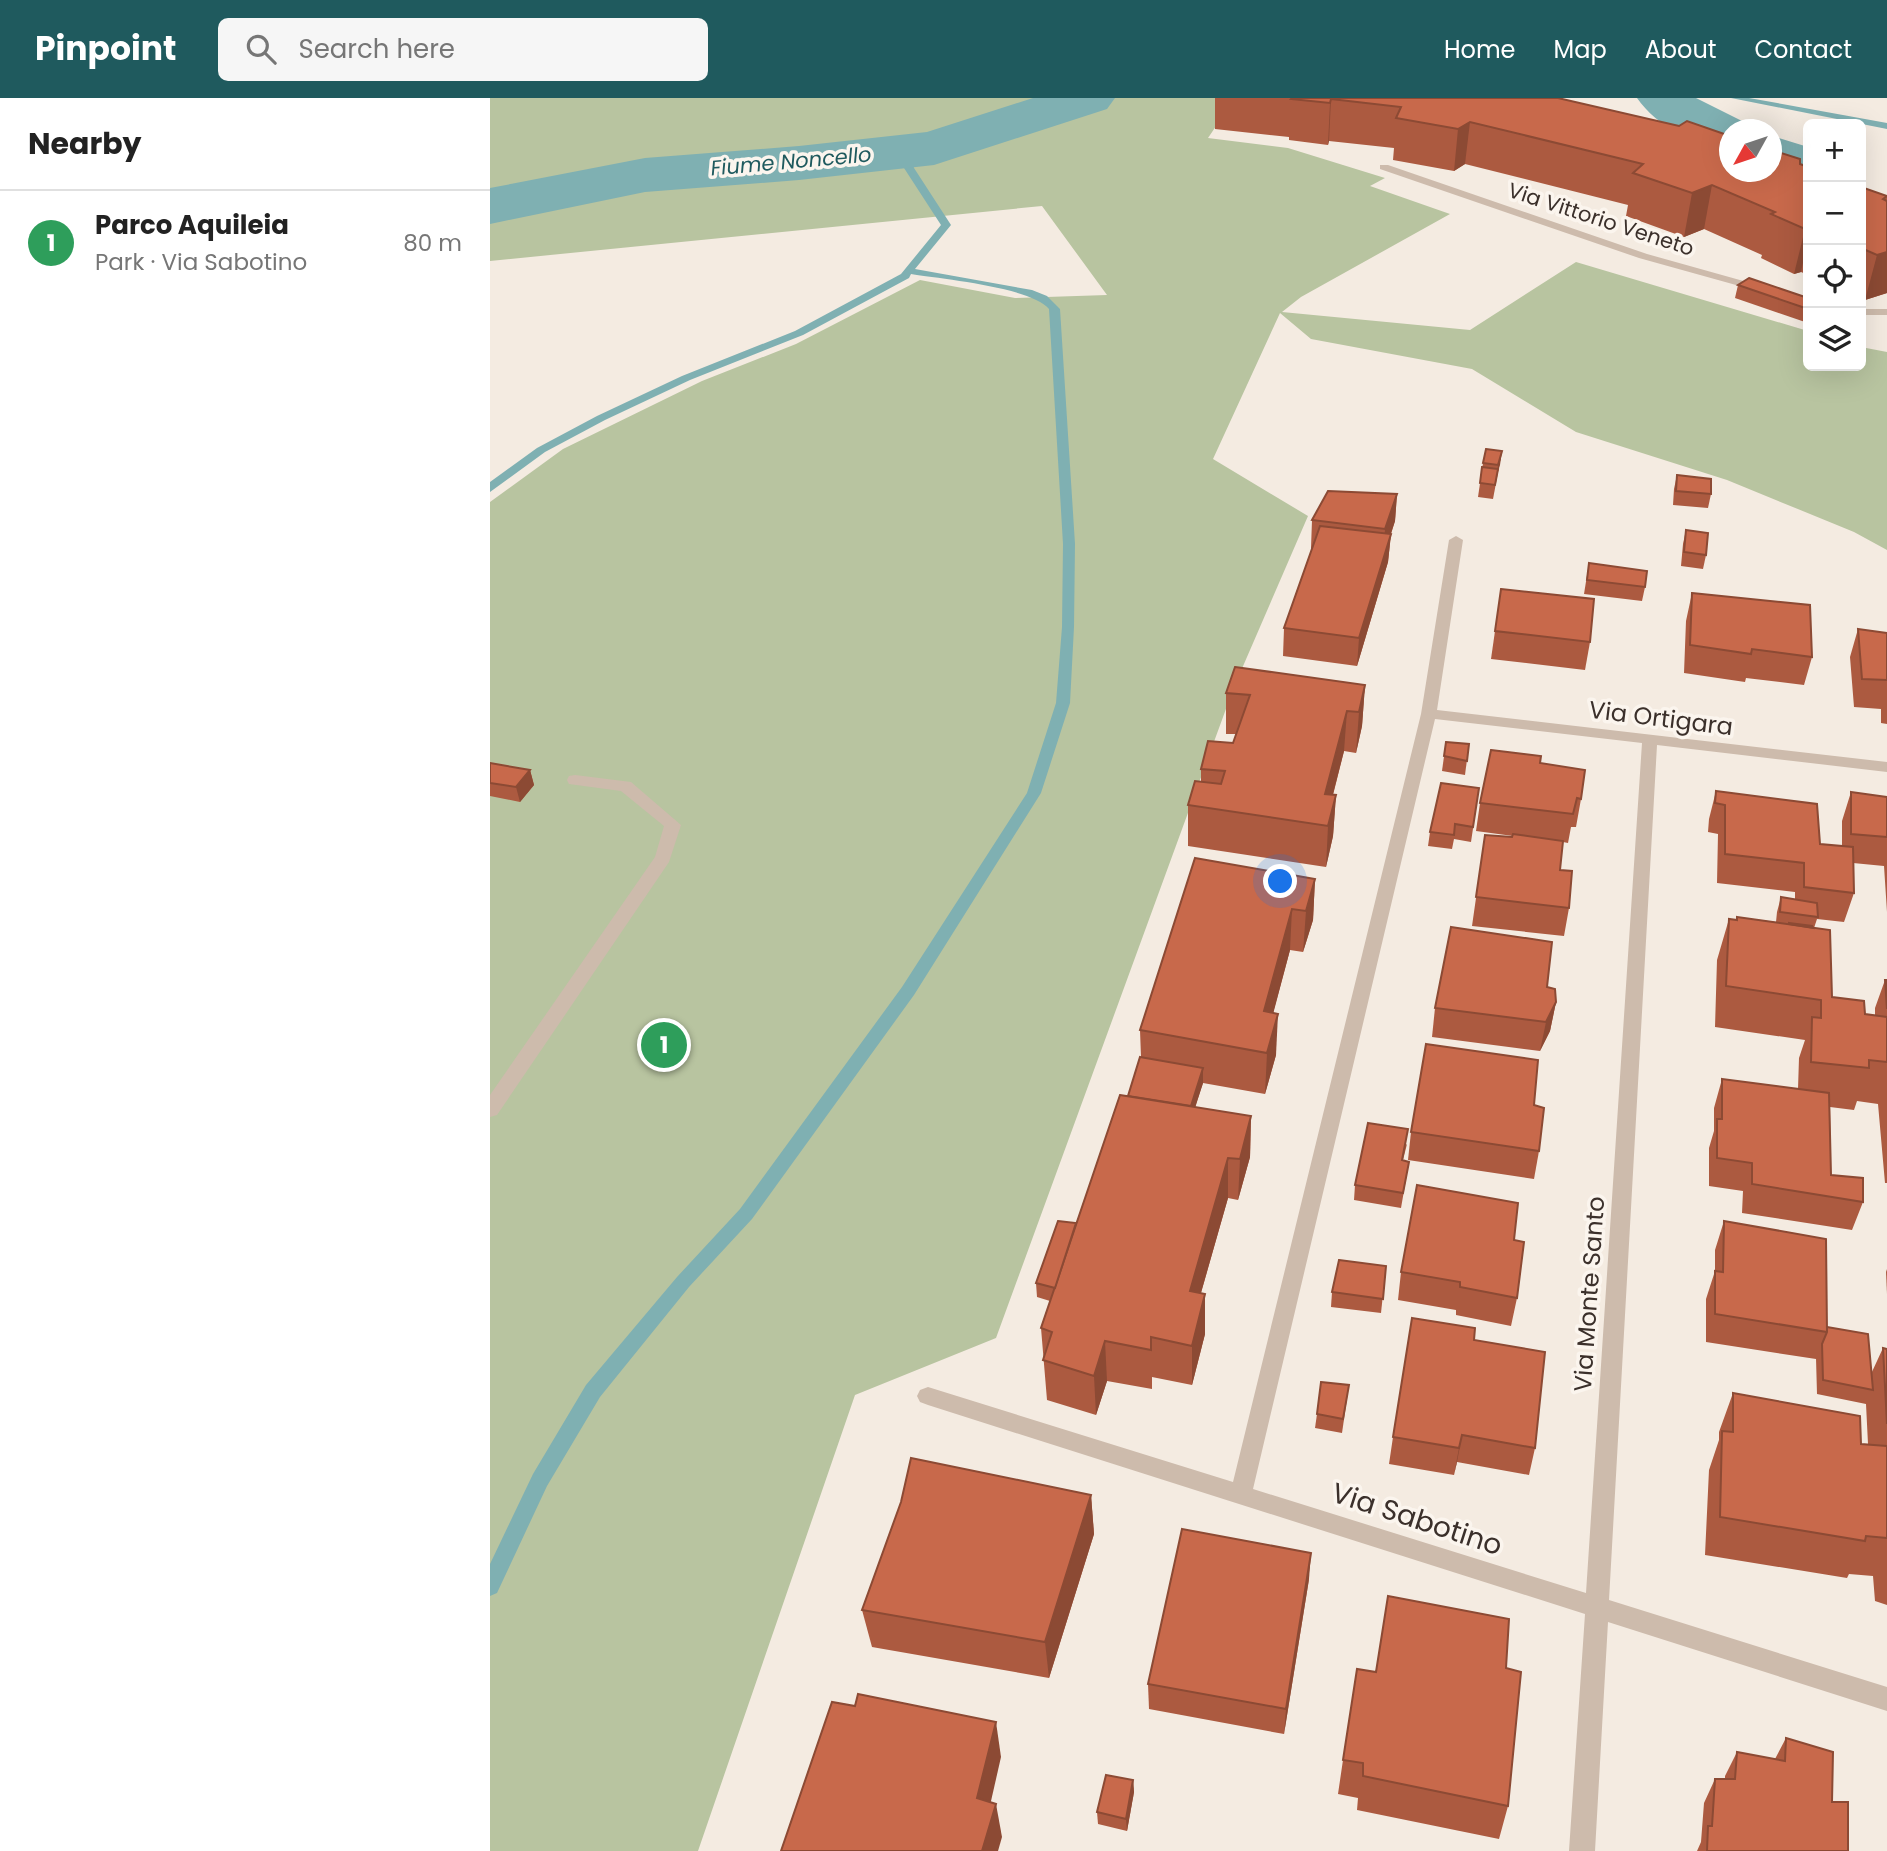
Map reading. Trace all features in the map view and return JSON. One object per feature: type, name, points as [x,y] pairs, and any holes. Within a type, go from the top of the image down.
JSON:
[{"type":"street","name":"Via Vittorio Veneto","points":[[1384,167],[1643,256],[1803,301]]},
{"type":"street","points":[[1866,312],[1887,312]]},
{"type":"street","points":[[1241,1494],[1429,714],[1456,540]]},
{"type":"street","name":"Via Ortigara","points":[[1429,714],[1887,767]]},
{"type":"street","name":"Via Monte Santo","points":[[1582,1851],[1650,740]]},
{"type":"street","points":[[490,1110],[663,858],[673,825],[625,786],[575,780]]},
{"type":"street","name":"Via Sabotino","points":[[928,1396],[1887,1699]]},
{"type":"green space","points":[[490,98],[1235,98],[1208,138],[1288,148],[1385,178],[1370,186],[1450,214],[1301,297],[1282,312],[1470,330],[1576,262],[1803,330],[1803,371],[1866,371],[1866,348],[1887,352],[1887,550],[1854,532],[1727,480],[1576,432],[1472,369],[1311,339],[1280,313],[1213,459],[1308,516],[1234,687],[996,1338],[855,1395],[698,1851],[490,1851],[490,502],[563,449],[702,381],[796,344],[920,280],[1015,298],[1107,295],[1042,206],[490,261]]},
{"type":"building","points":[[1558,98],[1679,126],[1687,121],[1719,132],[1719,182],[1782,182],[1782,153],[1800,159],[1800,164],[1803,165],[1803,228],[1771,214],[1775,212],[1712,185],[1692,193],[1633,173],[1643,164],[1470,122],[1458,129],[1396,118],[1401,107],[1331,99],[1330,103],[1291,99]]},
{"type":"building","points":[[1866,189],[1887,196],[1883,199],[1887,201],[1887,252],[1877,255],[1866,250]]},
{"type":"building","points":[[1749,278],[1803,296],[1803,307],[1738,285]]},
{"type":"building","points":[[1486,449],[1502,451],[1498,465],[1483,463]]},
{"type":"building","points":[[1482,467],[1498,469],[1495,485],[1480,483]]},
{"type":"building","points":[[1677,475],[1711,479],[1711,494],[1676,491]]},
{"type":"building","points":[[1328,491],[1397,494],[1385,529],[1312,520]]},
{"type":"building","points":[[1320,526],[1391,534],[1359,638],[1284,628]]},
{"type":"building","points":[[1686,530],[1708,533],[1706,555],[1684,552]]},
{"type":"building","points":[[1589,563],[1647,571],[1645,587],[1587,580]]},
{"type":"building","points":[[1501,589],[1594,599],[1590,642],[1495,631]]},
{"type":"building","points":[[1692,593],[1810,605],[1812,657],[1752,649],[1751,654],[1690,645]]},
{"type":"building","points":[[1858,629],[1887,633],[1887,680],[1862,679]]},
{"type":"building","points":[[1235,667],[1365,685],[1359,712],[1347,711],[1325,794],[1336,795],[1328,826],[1188,805],[1195,781],[1221,784],[1225,771],[1201,769],[1208,741],[1233,743],[1250,695],[1226,693]]},
{"type":"building","points":[[1446,742],[1469,744],[1467,761],[1444,756]]},
{"type":"building","points":[[1491,750],[1541,756],[1540,763],[1585,770],[1581,799],[1577,798],[1573,814],[1480,803]]},
{"type":"building","points":[[490,763],[530,770],[516,787],[490,783]]},
{"type":"building","points":[[1441,783],[1479,788],[1473,827],[1455,824],[1454,835],[1430,832]]},
{"type":"building","points":[[1716,791],[1817,804],[1820,844],[1853,847],[1854,893],[1804,887],[1804,863],[1725,854],[1725,805],[1715,803]]},
{"type":"building","points":[[1851,792],[1887,797],[1887,837],[1851,834]]},
{"type":"building","points":[[1513,834],[1563,841],[1560,870],[1572,871],[1569,908],[1476,897],[1485,835],[1512,837]]},
{"type":"building","points":[[1195,858],[1315,879],[1306,911],[1292,909],[1264,1011],[1278,1014],[1267,1053],[1140,1030]]},
{"type":"building","points":[[1781,897],[1817,903],[1818,917],[1780,912]]},
{"type":"building","points":[[1737,917],[1830,930],[1832,997],[1864,1001],[1865,1014],[1887,1017],[1887,1062],[1869,1060],[1869,1068],[1811,1062],[1812,1017],[1821,1018],[1821,1000],[1726,986],[1729,919],[1737,920]]},
{"type":"building","points":[[1789,924],[1812,926],[1813,928]]},
{"type":"building","points":[[1451,927],[1552,942],[1547,987],[1555,989],[1556,1002],[1546,1022],[1435,1008]]},
{"type":"building","points":[[1426,1044],[1538,1060],[1534,1105],[1544,1108],[1539,1151],[1411,1132]]},
{"type":"building","points":[[1140,1057],[1203,1068],[1191,1106],[1128,1096]]},
{"type":"building","points":[[1722,1079],[1829,1093],[1831,1175],[1863,1178],[1863,1202],[1752,1184],[1752,1163],[1717,1158],[1717,1119],[1722,1119]]},
{"type":"building","points":[[1120,1095],[1251,1116],[1240,1159],[1228,1158],[1190,1291],[1205,1294],[1192,1346],[1151,1337],[1151,1350],[1105,1341],[1094,1376],[1043,1360],[1052,1332],[1041,1328]]},
{"type":"building","points":[[1368,1123],[1408,1129],[1402,1160],[1409,1162],[1403,1193],[1355,1185]]},
{"type":"building","points":[[1417,1185],[1518,1203],[1514,1240],[1524,1242],[1517,1298],[1460,1287],[1460,1282],[1401,1272]]},
{"type":"building","points":[[1058,1221],[1076,1223],[1055,1288],[1036,1283]]},
{"type":"building","points":[[1724,1221],[1826,1239],[1827,1332],[1715,1314],[1715,1271],[1723,1272]]},
{"type":"building","points":[[1339,1260],[1386,1266],[1383,1299],[1332,1292]]},
{"type":"building","points":[[1412,1318],[1475,1328],[1474,1340],[1545,1352],[1535,1448],[1462,1435],[1459,1448],[1393,1437]]},
{"type":"building","points":[[1827,1327],[1868,1334],[1873,1390],[1823,1380],[1822,1344]]},
{"type":"building","points":[[1883,1348],[1887,1349],[1887,1424]]},
{"type":"building","points":[[1321,1382],[1349,1385],[1343,1419],[1317,1414]]},
{"type":"building","points":[[1733,1393],[1860,1416],[1861,1444],[1887,1446],[1887,1538],[1866,1536],[1865,1541],[1720,1517],[1722,1431],[1733,1432]]},
{"type":"building","points":[[911,1458],[1091,1495],[1045,1642],[862,1610],[901,1502]]},
{"type":"building","points":[[1182,1529],[1311,1553],[1286,1709],[1148,1684]]},
{"type":"building","points":[[1388,1596],[1509,1619],[1506,1668],[1521,1672],[1508,1806],[1363,1776],[1363,1763],[1343,1760],[1357,1669],[1376,1672]]},
{"type":"building","points":[[858,1694],[996,1722],[977,1798],[996,1804],[982,1851],[781,1851],[832,1702],[855,1706]]},
{"type":"building","points":[[1786,1738],[1833,1752],[1832,1802],[1848,1802],[1848,1851],[1707,1851],[1708,1826],[1712,1826],[1715,1779],[1735,1779],[1737,1752],[1785,1761]]},
{"type":"building","points":[[1106,1775],[1133,1780],[1126,1819],[1097,1812]]},
{"type":"waterway","name":"Fiume Noncello","points":[[490,206],[645,175],[799,163],[934,148],[1088,98]]},
{"type":"waterway","name":"Fiume Noncello","points":[[1664,98],[1676,109],[1719,131]]},
{"type":"waterway","points":[[1735,98],[1887,126]]},
{"type":"waterway","points":[[905,151],[909,168],[946,225],[908,271]]},
{"type":"waterway","name":"Fiume Noncello","points":[[1782,157],[1803,165]]},
{"type":"waterway","points":[[490,488],[541,450],[601,418],[686,378],[799,333],[905,276],[908,271]]},
{"type":"waterway","points":[[490,1586],[540,1480],[593,1391],[683,1282],[746,1214],[908,991],[1034,793],[1063,703],[1068,627],[1069,544],[1056,314],[1052,304],[1028,293],[908,271]]},
{"type":"place","name":"Parco Aquileia","points":[[664,1045]]}]
